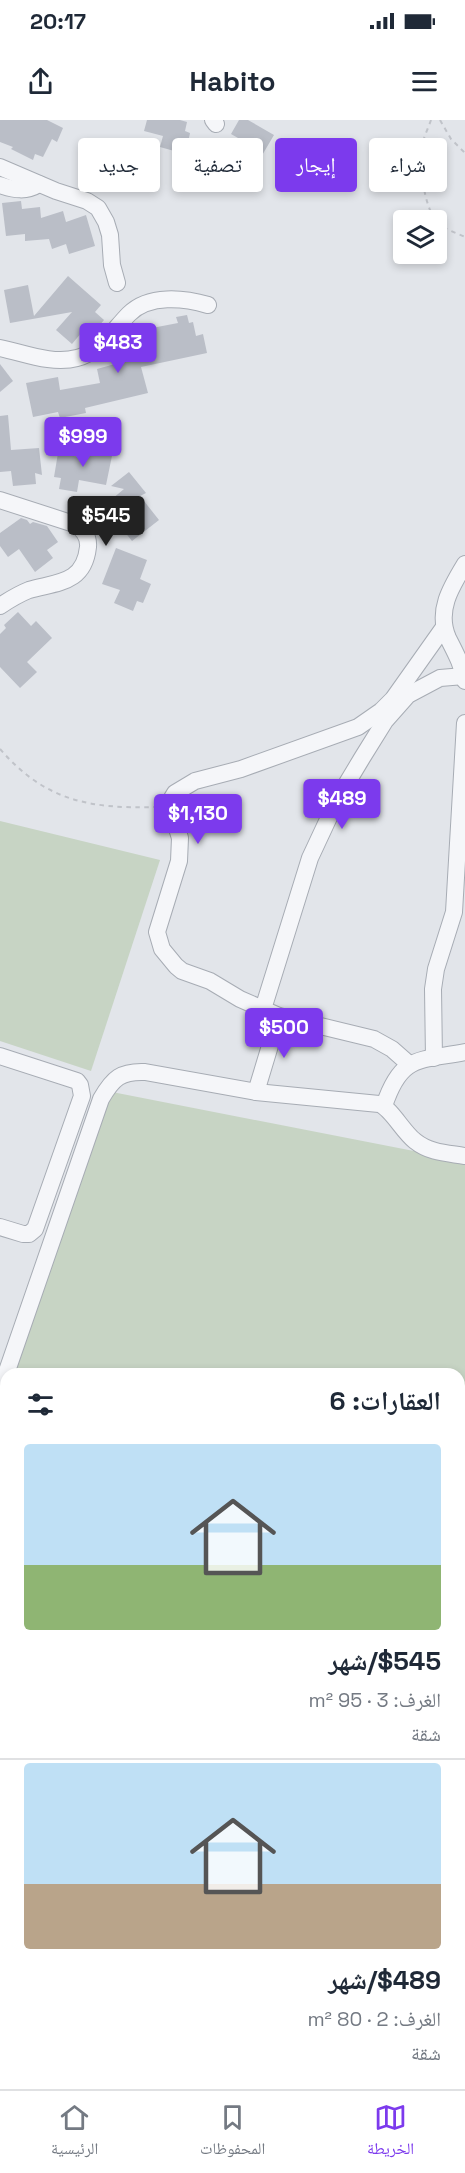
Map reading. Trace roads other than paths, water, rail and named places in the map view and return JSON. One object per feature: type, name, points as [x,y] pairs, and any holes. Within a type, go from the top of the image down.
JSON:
[{"type":"street","points":[[0,167],[87,201],[102,213],[110,236],[112,265],[117,283]]},
{"type":"street","points":[[0,185],[20,190],[33,188],[39,184]]},
{"type":"street","points":[[0,348],[53,360],[77,358],[100,346],[130,312],[143,305],[174,299],[187,299],[208,305]]},
{"type":"street","points":[[0,500],[74,524],[84,532],[89,544],[83,563],[74,576],[62,583],[26,591],[0,606]]},
{"type":"street","points":[[263,1009],[291,923],[297,893],[310,858],[338,798],[362,758],[385,721],[408,695],[440,678],[465,678],[461,662],[444,627],[442,616],[447,598],[465,564]]},
{"type":"street","points":[[409,1064],[392,1049],[374,1039],[279,1016],[210,981],[182,971],[168,958],[159,943],[157,933],[176,873],[180,851],[179,832],[170,806],[175,793],[195,781],[227,774],[358,727],[374,717],[393,699],[444,627]]},
{"type":"street","points":[[434,1058],[433,989],[436,969],[454,912],[465,723]]},
{"type":"street","points":[[256,1092],[279,1016]]},
{"type":"street","points":[[384,1106],[395,1078],[409,1064],[465,1052]]},
{"type":"street","points":[[0,1056],[76,1081],[80,1085],[82,1096],[35,1229],[29,1234],[23,1234],[0,1227]]},
{"type":"street","points":[[8,1368],[101,1099],[110,1083],[131,1071],[256,1092],[384,1106],[416,1143],[433,1151],[465,1156]]}]
